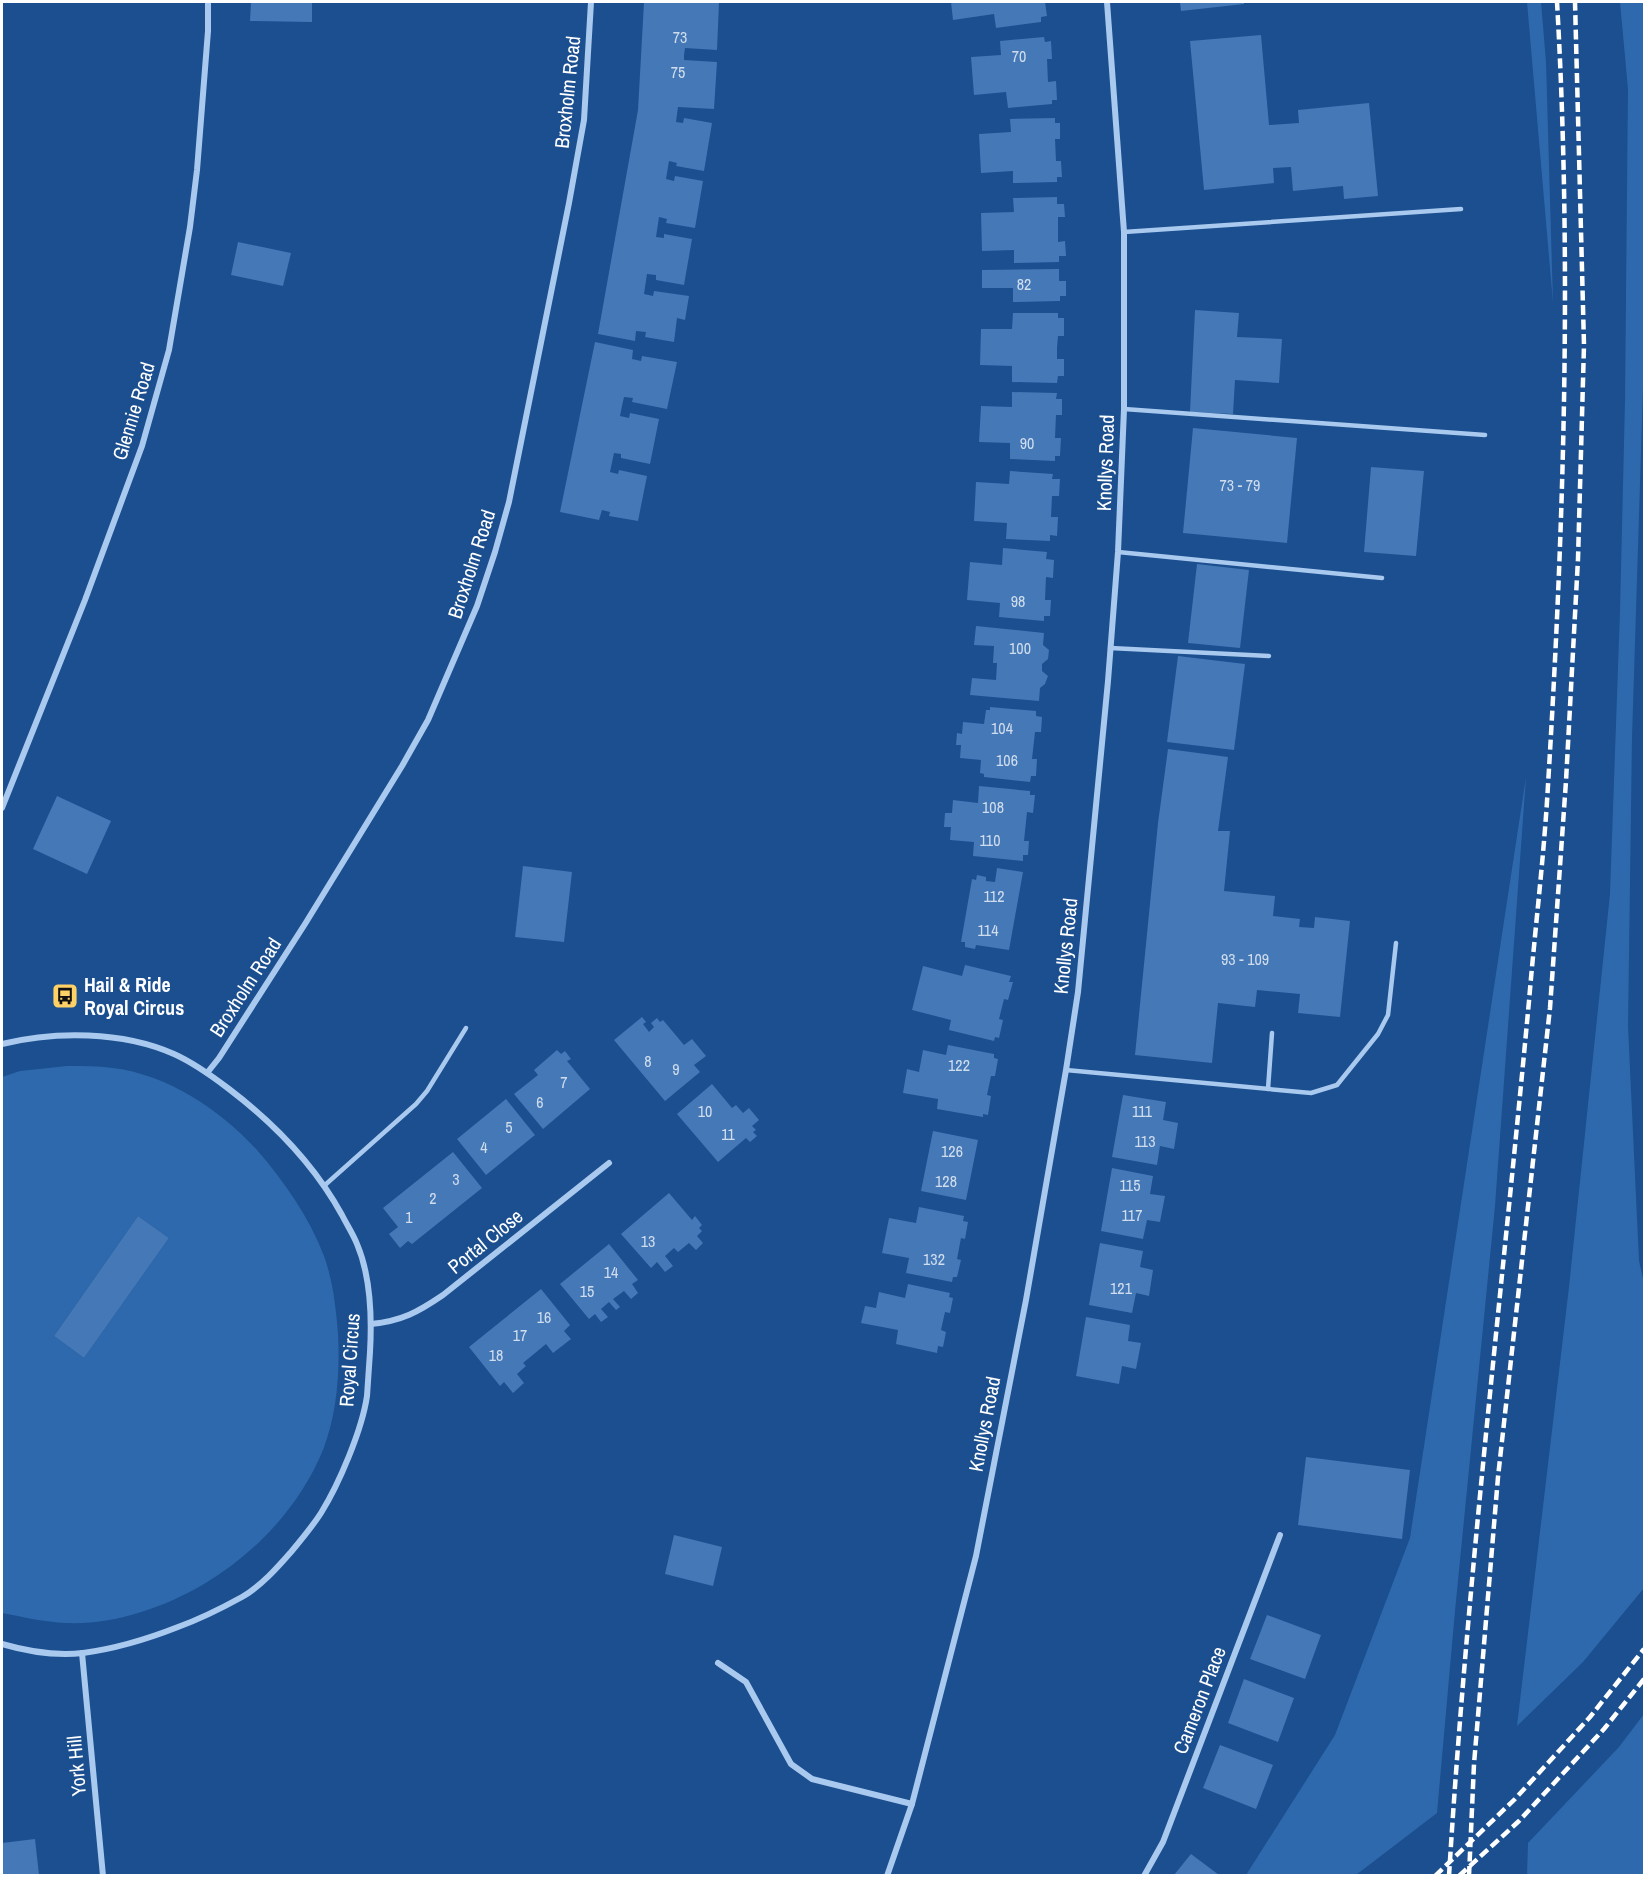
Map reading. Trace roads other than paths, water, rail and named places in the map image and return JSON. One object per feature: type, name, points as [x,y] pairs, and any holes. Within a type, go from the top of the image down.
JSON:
[{"type":"street","name":"Glennie Road","points":[[2,808],[85,600],[142,446],[169,350],[197,170],[208,31],[208,2]]},
{"type":"street","name":"Broxholm Road","points":[[207,1073],[305,924],[402,766],[428,720],[477,606],[509,502],[569,203],[584,120],[591,2]]},
{"type":"street","name":"Knollys Road","points":[[887,1875],[912,1804],[976,1556],[1026,1300],[1078,992],[1118,552],[1124,409],[1124,232],[1107,2]]},
{"type":"street","name":"Royal Circus","points":[[2,1044],[27,1038],[65,1035],[105,1037],[141,1043],[172,1053],[207,1073],[259,1112],[292,1143],[324,1185],[357,1244],[366,1275],[371,1324],[366,1399],[355,1440],[321,1513],[280,1565],[244,1596],[195,1621],[150,1638],[82,1653],[45,1652],[2,1644]]},
{"type":"street","name":"Portal Close","points":[[371,1324],[389,1322],[419,1312],[609,1163]]},
{"type":"street","name":"Cameron Place","points":[[1144,1875],[1162,1842],[1280,1535]]},
{"type":"street","name":"York Hill","points":[[82,1653],[103,1875]]},
{"type":"street","points":[[718,1663],[746,1682],[791,1764],[813,1779],[912,1804]]},
{"type":"lane","points":[[1124,232],[1461,208]]},
{"type":"lane","points":[[1124,409],[1485,435]]},
{"type":"lane","points":[[1118,552],[1382,578]]},
{"type":"lane","points":[[1110,648],[1269,656]]},
{"type":"lane","points":[[1066,1070],[1311,1093],[1337,1085],[1378,1034],[1388,1015],[1396,943]]},
{"type":"lane","points":[[324,1185],[416,1104],[427,1091],[466,1028]]},
{"type":"lane","points":[[1268,1089],[1272,1033]]},
{"type":"railway","points":[[1449,1876],[1475,1547],[1542,866],[1554,687],[1562,491],[1565,295],[1562,100],[1557,2]]},
{"type":"railway","points":[[1469,1876],[1474,1764],[1498,1477],[1550,1008],[1566,781],[1578,559],[1584,345],[1575,2]]},
{"type":"railway","points":[[1435,1876],[1515,1799],[1590,1717],[1644,1649]]},
{"type":"railway","points":[[1459,1876],[1519,1821],[1604,1729],[1644,1679]]},
{"type":"place","name":"Hail & Ride Royal Circus","points":[[65,996]]}]
